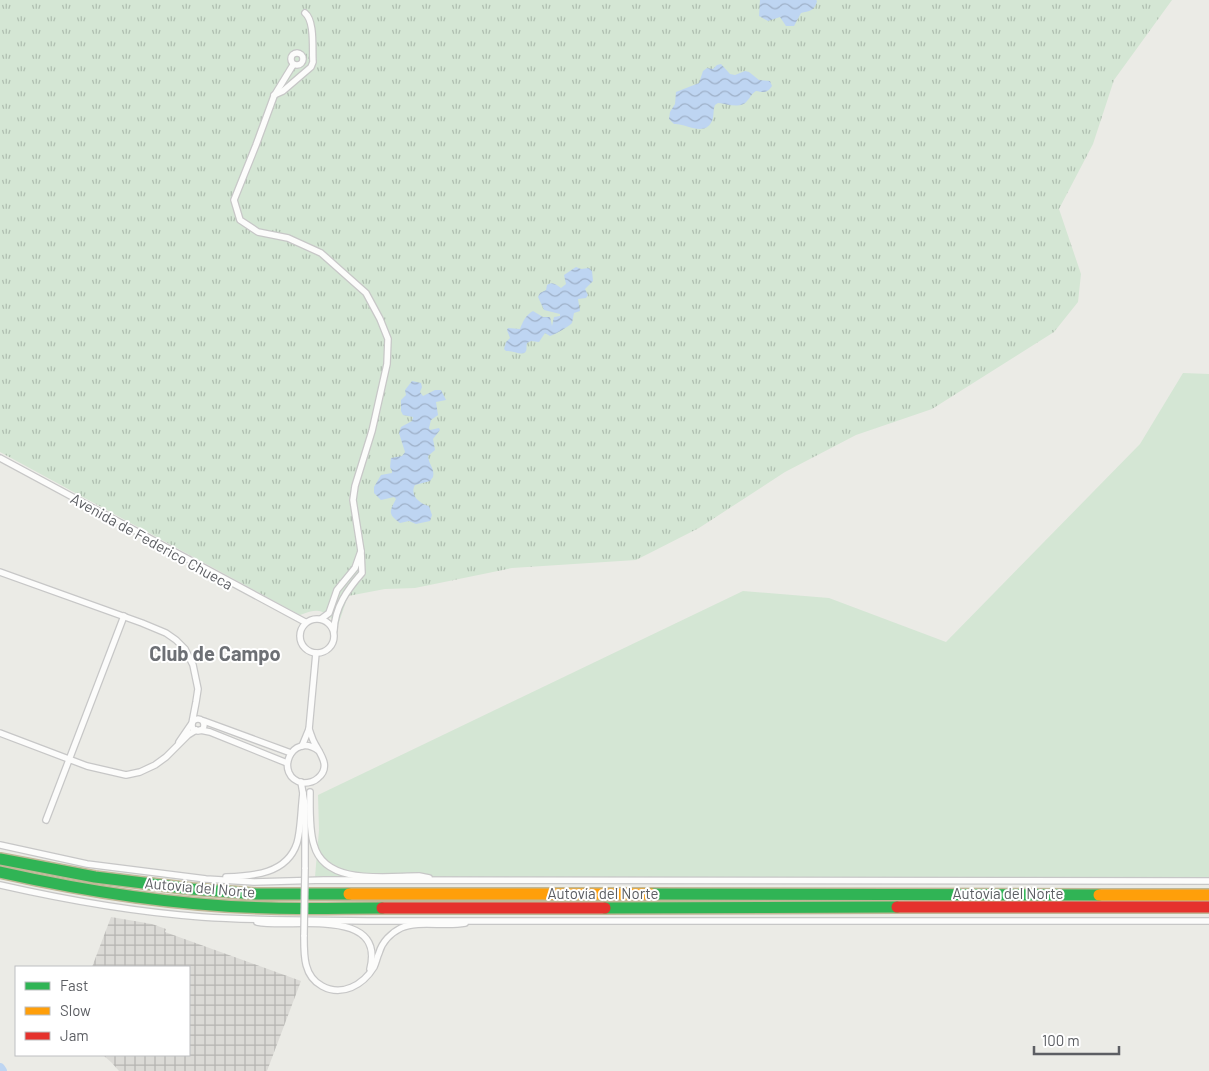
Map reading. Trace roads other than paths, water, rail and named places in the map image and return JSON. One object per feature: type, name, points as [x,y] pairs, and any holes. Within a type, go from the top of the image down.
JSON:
[{"type":"highway","name":"Autovía del Norte","points":[[0,859],[55,871],[142,885],[256,894],[1209,895]]},
{"type":"highway","name":"Autovía del Norte","points":[[0,872],[87,890],[132,896],[198,904],[271,908],[1209,907]]},
{"type":"street","points":[[274,96],[311,67],[313,62],[311,22],[305,13]]},
{"type":"street","points":[[293,65],[290,59],[292,54],[296,52],[300,54],[303,60]]},
{"type":"street","points":[[303,60],[313,62]]},
{"type":"street","points":[[293,65],[301,64],[303,60]]},
{"type":"street","points":[[293,65],[274,96],[234,200],[240,220],[258,232],[288,238],[321,253],[366,293],[388,339],[387,364],[372,431],[355,486],[353,500],[363,568],[341,601],[334,620],[334,630],[334,638],[331,646],[322,652],[316,653],[310,652],[300,642],[300,631],[305,622],[317,618],[321,619],[328,622],[334,630]]},
{"type":"street","name":"Avenida de Federico Chueca","points":[[0,458],[305,622]]},
{"type":"street","points":[[360,575],[355,574],[355,568],[361,551]]},
{"type":"street","points":[[321,619],[329,612],[337,590],[355,568]]},
{"type":"street","points":[[0,572],[166,632],[185,649],[193,665],[198,689],[192,723],[193,727],[287,763]]},
{"type":"street","points":[[46,820],[124,616]]},
{"type":"street","points":[[302,746],[309,729],[316,653]]},
{"type":"street","points":[[179,742],[204,727],[196,702]]},
{"type":"street","points":[[0,732],[88,766],[111,773],[126,775],[140,772],[166,757],[196,719],[291,753]]},
{"type":"street","points":[[173,875],[215,877],[259,875],[282,864],[293,852],[297,843],[306,793],[324,770],[324,760],[309,729]]},
{"type":"street","points":[[313,782],[302,782],[291,775],[287,763],[291,753],[302,746],[308,746],[319,751]]},
{"type":"street","points":[[302,782],[306,793],[314,847],[321,860],[328,866],[337,872],[349,875],[419,876],[438,881]]},
{"type":"street","points":[[306,793],[304,935],[306,964],[309,973],[319,984],[326,988],[342,990],[356,986],[369,974],[385,940],[402,928],[410,926],[452,926],[480,920]]},
{"type":"street","points":[[0,845],[87,864],[173,875],[254,882],[1209,881]]},
{"type":"street","points":[[0,885],[142,911],[244,919],[1209,921]]},
{"type":"street","points":[[244,919],[263,923],[335,925],[354,928],[370,943],[372,956],[369,974]]},
{"type":"water","points":[[760,0],[817,1],[813,9],[801,13],[794,26],[786,26],[780,17],[768,21],[759,16]]},
{"type":"water","points":[[721,64],[730,74],[735,75],[745,71],[749,72],[759,80],[770,81],[772,86],[767,91],[756,91],[741,105],[718,103],[714,108],[713,118],[706,128],[701,129],[674,124],[669,119],[670,112],[675,104],[676,92],[699,83],[703,71],[707,68],[713,69]]},
{"type":"water","points":[[576,267],[581,269],[589,268],[592,271],[593,281],[585,289],[588,295],[586,298],[578,299],[580,311],[574,313],[572,323],[550,336],[545,333],[539,342],[531,341],[527,343],[525,353],[506,351],[504,349],[506,342],[510,338],[508,328],[520,329],[525,318],[533,311],[543,317],[550,317],[552,326],[554,317],[560,316],[560,314],[544,310],[538,297],[540,293],[546,290],[547,285],[551,283],[561,288],[566,284],[564,275]]},
{"type":"water","points":[[412,381],[421,383],[420,392],[423,396],[435,390],[441,390],[446,400],[436,402],[438,415],[431,420],[429,428],[430,430],[439,428],[440,430],[433,439],[435,450],[428,456],[433,477],[430,481],[415,485],[413,492],[416,498],[429,506],[432,515],[430,521],[416,524],[409,521],[400,523],[393,517],[391,512],[396,499],[394,497],[381,500],[374,493],[374,487],[381,475],[392,473],[390,467],[391,458],[402,456],[405,452],[399,433],[401,427],[412,421],[413,417],[403,415],[401,400],[406,395],[405,390]]},
{"type":"district","name":"Club de Campo","points":[[215,653]]}]
